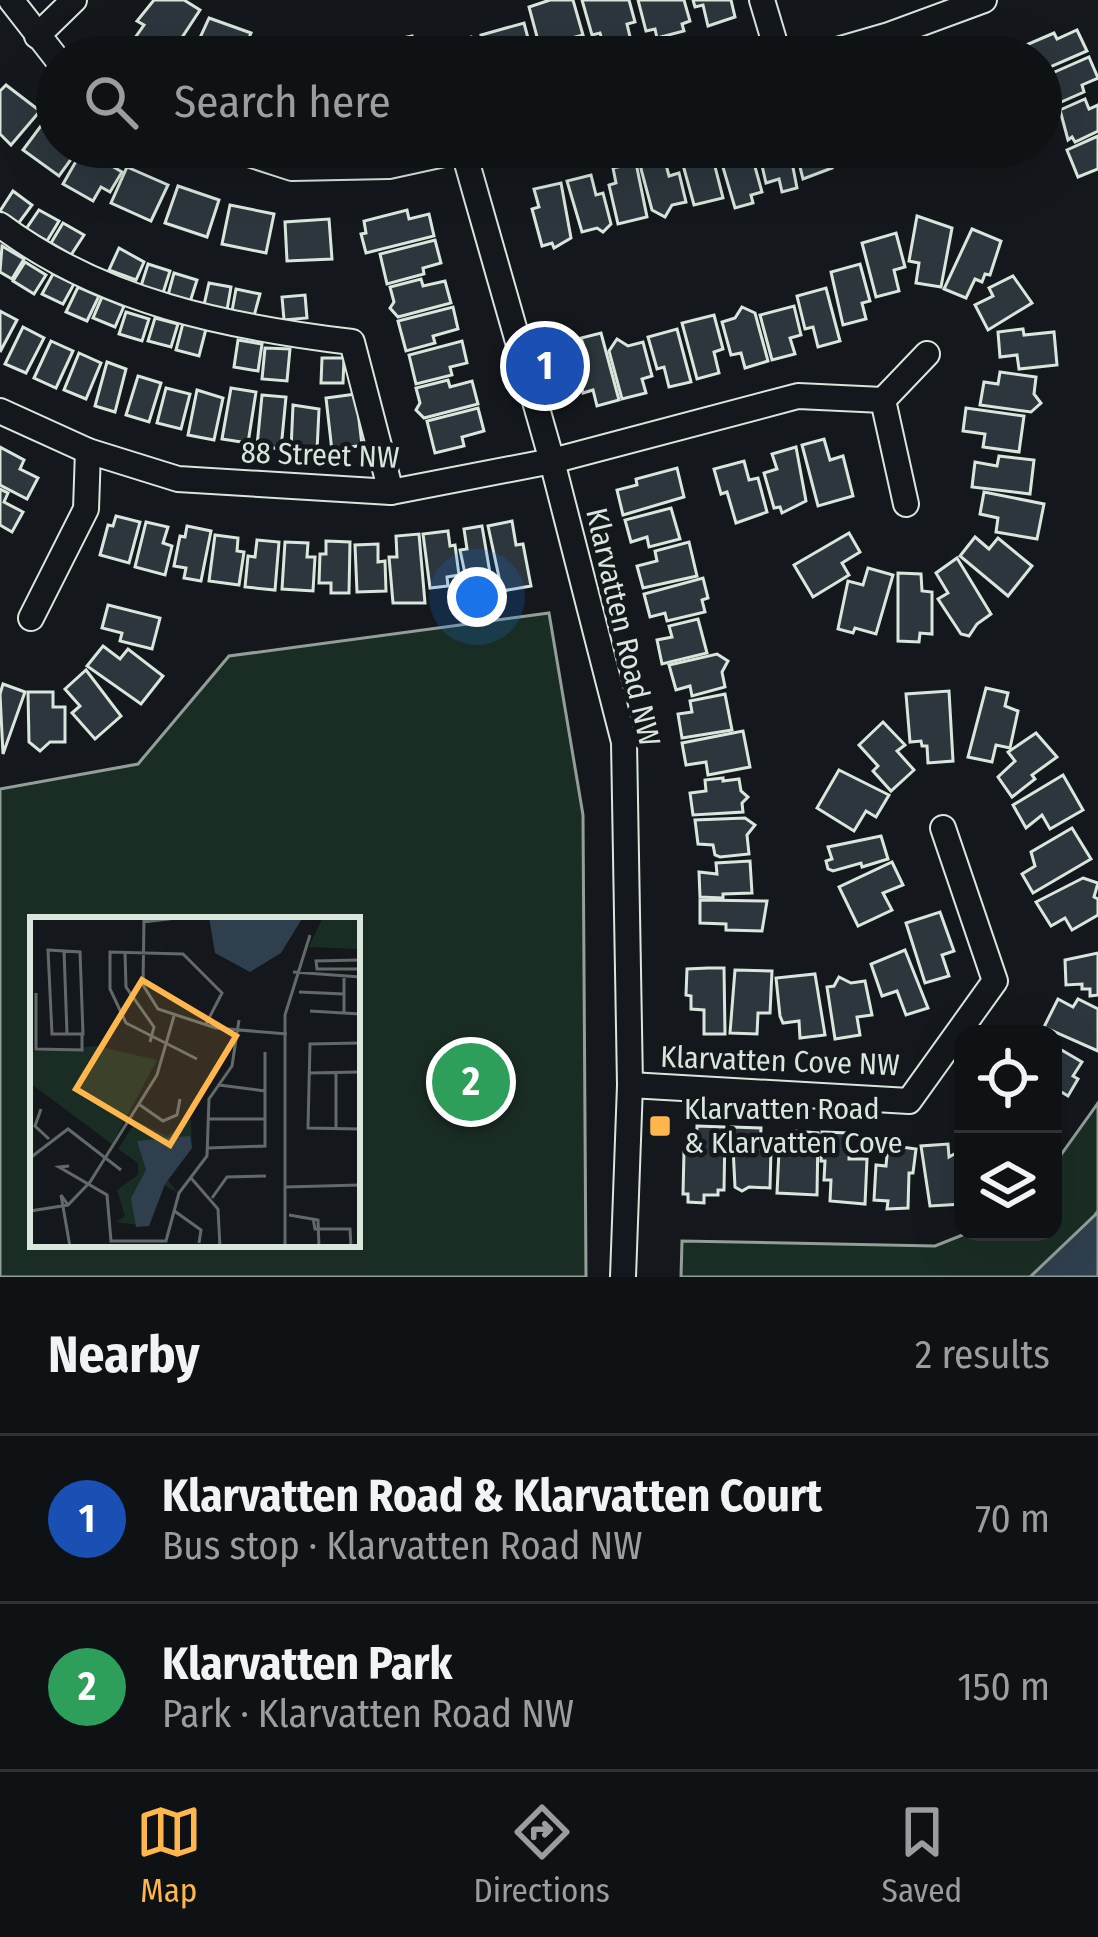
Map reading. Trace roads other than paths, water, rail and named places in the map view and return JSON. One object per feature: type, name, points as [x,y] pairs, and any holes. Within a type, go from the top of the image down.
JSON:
[{"type":"street","points":[[10,0],[38,36],[74,0]]},
{"type":"street","points":[[762,0],[773,36]]},
{"type":"street","points":[[886,36],[984,0]]},
{"type":"street","name":"Klarvatten Road NW","points":[[474,168],[624,742],[630,1085],[623,1277]]},
{"type":"street","points":[[0,225],[103,285],[191,316],[352,342],[391,491]]},
{"type":"street","points":[[906,504],[883,400],[927,354]]},
{"type":"street","name":"88 Street NW","points":[[0,410],[88,451],[178,479],[391,491],[552,461],[798,396],[883,400]]},
{"type":"street","points":[[31,618],[86,509],[88,451]]},
{"type":"street","name":"Klarvatten Cove NW","points":[[630,1085],[909,1100],[995,981],[943,828]]},
{"type":"water","points":[[1098,1211],[1098,1277],[1030,1277],[1095,1215]]},
{"type":"place","name":"Klarvatten Road & Klarvatten Court","points":[[545,366]]},
{"type":"place","name":"Klarvatten Park","points":[[471,1082]]},
{"type":"place","name":"Klarvatten Road & Klarvatten Cove","points":[[660,1126]]}]
